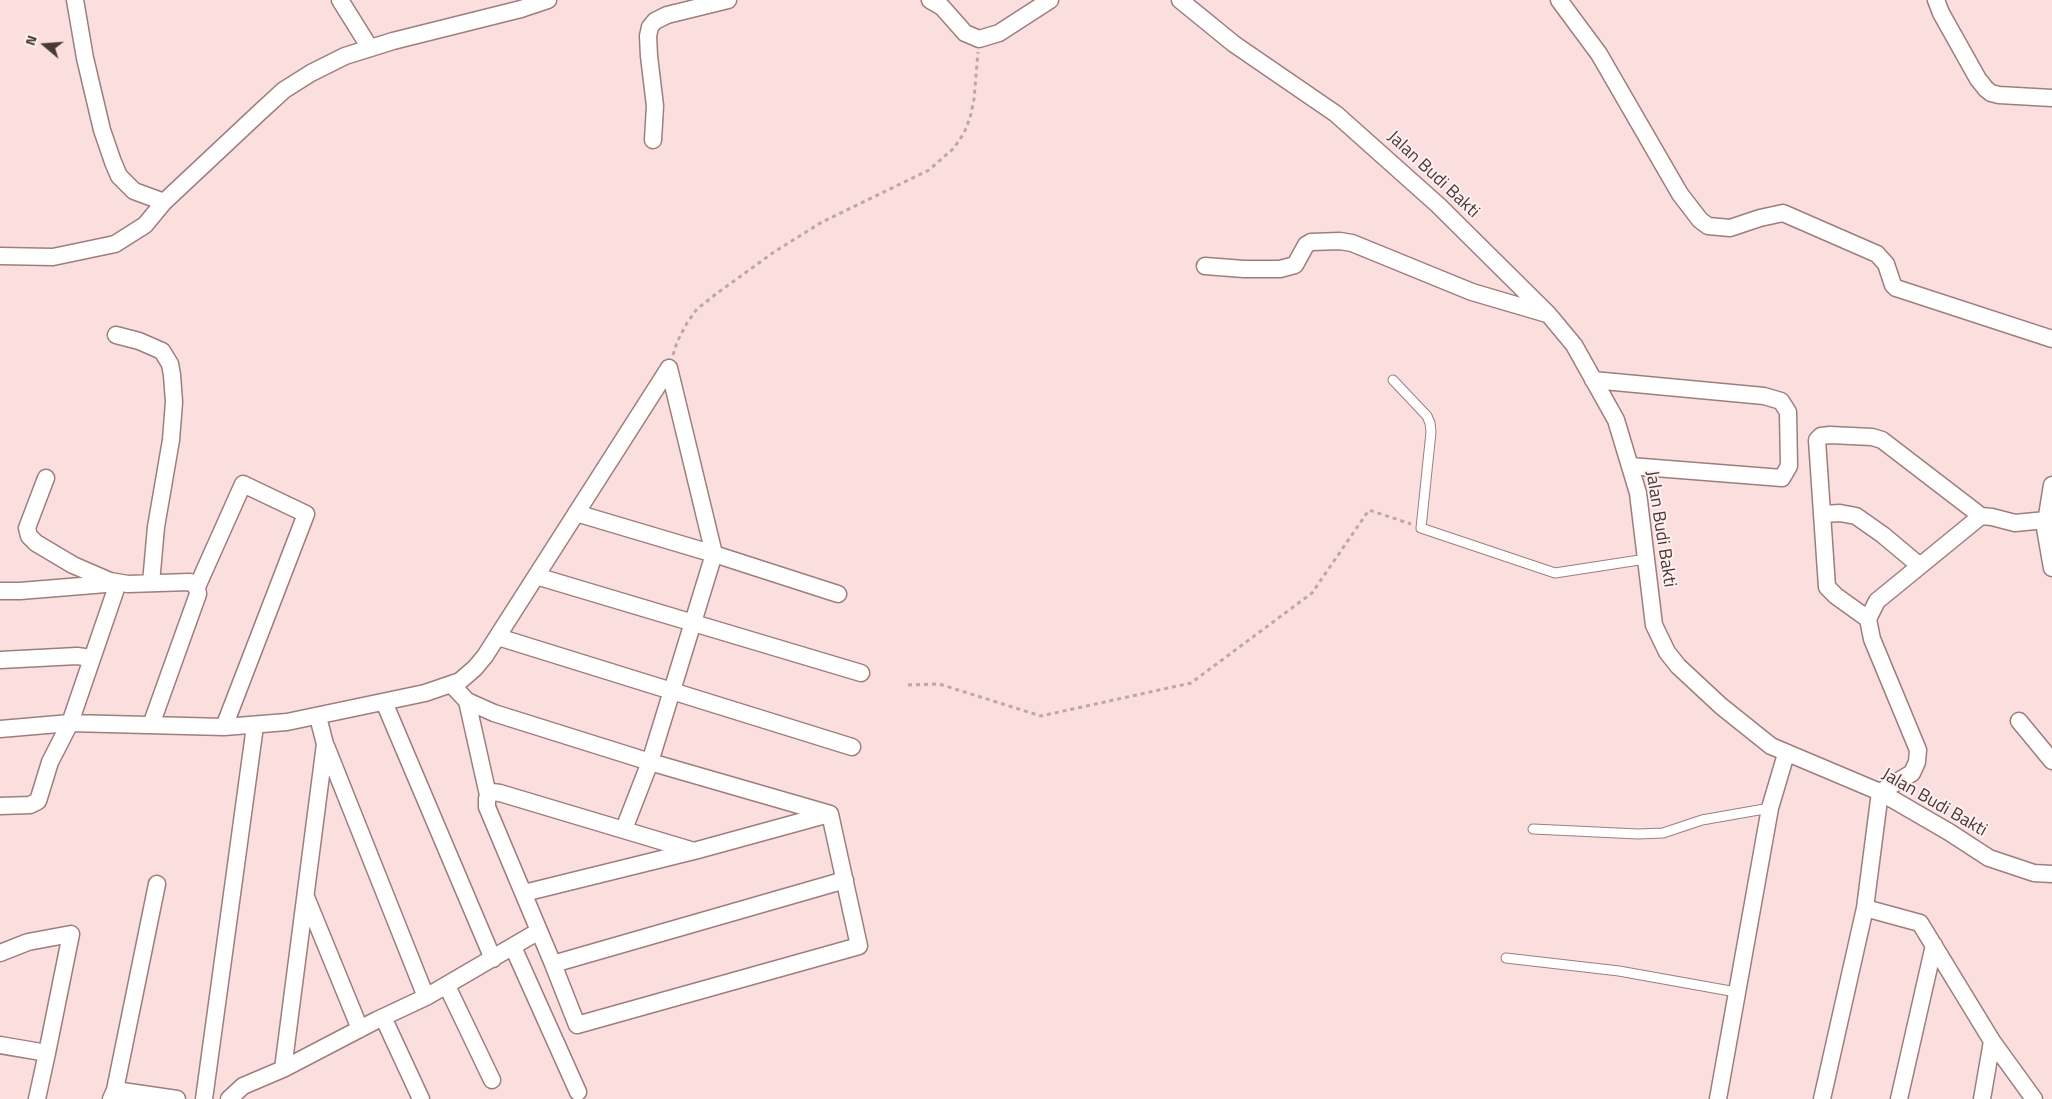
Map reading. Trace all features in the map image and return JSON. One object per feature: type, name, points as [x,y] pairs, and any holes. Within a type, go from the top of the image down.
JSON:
[{"type":"street","points":[[75,0],[85,58],[100,122],[119,176],[134,191],[164,202]]},
{"type":"street","points":[[340,0],[370,48]]},
{"type":"street","points":[[0,256],[53,257],[115,244],[145,225],[164,202],[284,90],[311,73],[345,56],[370,48],[439,28],[521,9],[548,0]]},
{"type":"street","points":[[653,140],[655,106],[649,56],[648,36],[650,28],[655,21],[667,15],[728,0]]},
{"type":"street","points":[[930,0],[942,8],[964,33],[979,39],[999,33],[1050,0]]},
{"type":"street","name":"Jalan Budi Bakti","points":[[1180,0],[1234,44],[1336,114],[1438,205],[1549,315],[1574,345],[1616,420],[1638,493],[1654,625],[1667,652],[1678,666],[1720,706],[1771,746],[1786,754],[1880,792],[1949,832],[1989,858],[2034,873],[2052,874]]},
{"type":"street","points":[[1559,0],[1599,54],[1680,194],[1700,220],[1708,226],[1730,228],[1783,213],[1877,254],[1886,264],[1891,282],[1896,288],[2052,339]]},
{"type":"street","points":[[1936,0],[1941,14],[1973,71],[1986,89],[1991,93],[1999,95],[2052,98]]},
{"type":"street","points":[[1205,266],[1244,269],[1280,268],[1295,265],[1304,249],[1311,242],[1340,240],[1352,243],[1472,292],[1549,315]]},
{"type":"street","points":[[116,335],[162,351],[170,364],[173,380],[174,402],[171,440],[156,527],[151,583]]},
{"type":"street","points":[[0,729],[70,723],[224,727],[255,726],[318,717],[452,685],[475,668],[498,637],[669,368]]},
{"type":"street","points":[[624,829],[650,762],[714,554],[669,368]]},
{"type":"street","points":[[1593,380],[1764,396],[1781,401],[1788,412],[1789,466],[1782,478],[1630,466]]},
{"type":"street","points":[[1868,620],[1827,587],[1816,440],[1821,436],[1872,437],[1882,440],[1981,516],[2015,523],[2046,520]]},
{"type":"street","points":[[46,478],[28,526],[29,536],[47,550],[73,564],[118,583]]},
{"type":"street","points":[[151,725],[198,594],[197,587],[243,484],[306,514],[224,727]]},
{"type":"street","points":[[2052,485],[2045,538],[2052,568]]},
{"type":"street","points":[[576,513],[714,554],[838,594]]},
{"type":"street","points":[[1823,514],[1840,513],[1856,516],[1920,566]]},
{"type":"street","points":[[1822,1099],[1866,908],[1880,792],[1912,772],[1917,762],[1918,750],[1872,639],[1868,620],[1877,601],[1981,516]]},
{"type":"street","points":[[536,576],[861,673]]},
{"type":"street","points":[[0,591],[118,583],[190,582],[197,587]]},
{"type":"street","points":[[0,806],[30,805],[37,802],[50,762],[70,723],[118,583]]},
{"type":"street","points":[[498,637],[852,747]]},
{"type":"street","points":[[0,660],[78,656],[92,658]]},
{"type":"street","points":[[452,685],[467,701],[494,713],[650,762],[830,814]]},
{"type":"street","points":[[467,701],[488,795],[487,807],[553,964],[576,1025],[859,946],[830,814]]},
{"type":"street","points":[[384,702],[493,959]]},
{"type":"street","points":[[318,717],[325,744],[426,997]]},
{"type":"street","points":[[2019,721],[2052,761]]},
{"type":"street","points":[[204,1099],[255,726]]},
{"type":"street","points":[[283,1070],[325,744]]},
{"type":"street","points":[[1718,1099],[1770,808],[1786,754]]},
{"type":"street","points":[[488,795],[492,792],[500,793],[694,851]]},
{"type":"street","points":[[524,893],[694,851],[830,814]]},
{"type":"street","points":[[553,964],[845,880]]},
{"type":"street","points":[[157,884],[113,1094],[177,1099]]},
{"type":"street","points":[[306,894],[360,1029]]},
{"type":"street","points":[[1866,908],[1920,923],[1992,1041],[2034,1099]]},
{"type":"street","points":[[229,1099],[243,1086],[283,1070],[383,1017],[426,997],[539,931]]},
{"type":"street","points":[[0,953],[28,942],[71,934],[37,1099]]},
{"type":"street","points":[[1899,1099],[1934,945]]},
{"type":"street","points":[[513,947],[578,1092]]},
{"type":"street","points":[[447,986],[492,1080]]},
{"type":"street","points":[[383,1017],[421,1099]]},
{"type":"street","points":[[1982,1099],[1992,1041]]},
{"type":"street","points":[[0,1045],[47,1053]]},
{"type":"lane","points":[[1394,380],[1427,416],[1430,423],[1431,432],[1421,528],[1555,573],[1646,559]]},
{"type":"lane","points":[[1533,829],[1638,834],[1663,833],[1702,820],[1770,808]]},
{"type":"lane","points":[[1506,958],[1619,971],[1736,992]]},
{"type":"path","points":[[669,368],[677,342],[697,308],[774,252],[822,222],[929,170],[954,148],[964,133],[970,118],[974,99],[979,39]]},
{"type":"path","points":[[908,685],[939,684],[1041,716],[1191,683],[1312,593],[1369,510],[1421,528]]}]
